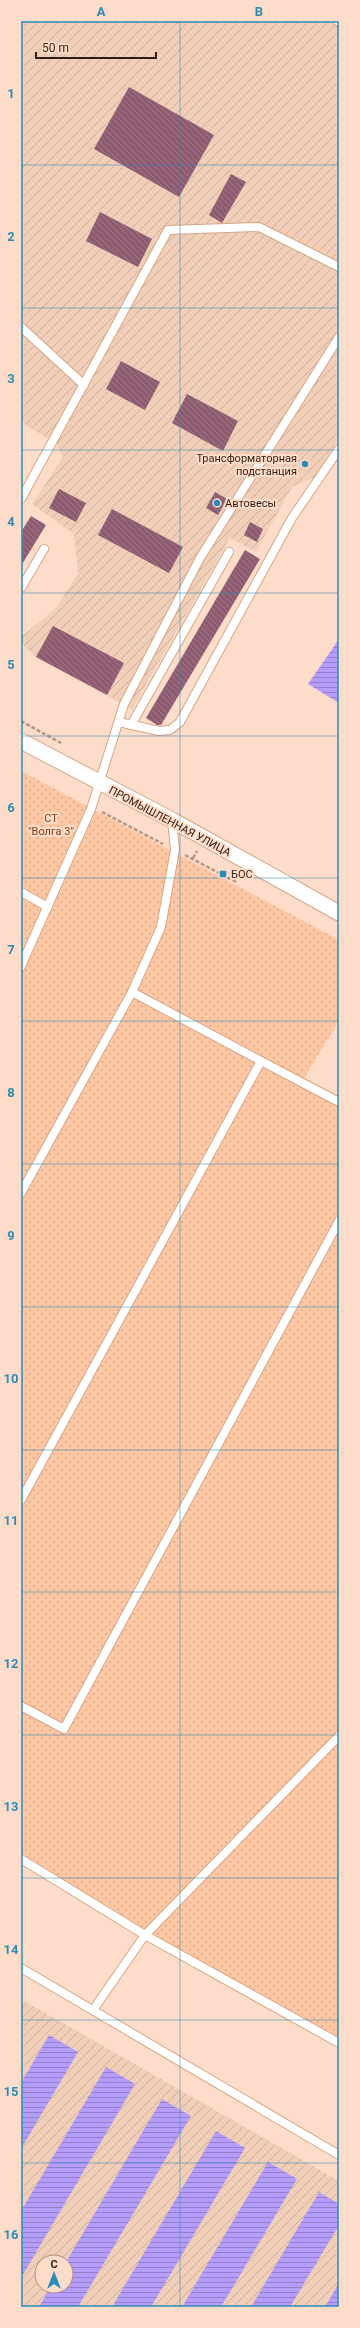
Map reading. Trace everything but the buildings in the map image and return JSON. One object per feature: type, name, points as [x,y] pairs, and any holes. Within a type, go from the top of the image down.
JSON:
[{"type":"street","name":"ПРОМЫШЛЕННАЯ УЛИЦА","points":[[21,742],[172,820],[339,913]]},
{"type":"lane","points":[[21,499],[168,230],[258,227],[339,267]]},
{"type":"lane","points":[[21,327],[84,385]]},
{"type":"lane","points":[[21,966],[91,809],[124,704],[200,558],[339,337]]},
{"type":"lane","points":[[119,722],[159,731],[170,730],[180,722],[292,518],[339,449]]},
{"type":"lane","points":[[21,588],[44,549]]},
{"type":"lane","points":[[131,725],[229,552]]},
{"type":"lane","points":[[21,1193],[132,992],[161,927],[175,850],[172,820]]},
{"type":"lane","points":[[21,892],[48,907]]},
{"type":"lane","points":[[132,992],[339,1102]]},
{"type":"lane","points":[[21,1500],[261,1061]]},
{"type":"lane","points":[[21,1706],[64,1729],[339,1221]]},
{"type":"lane","points":[[93,2010],[146,1935],[339,1736]]},
{"type":"lane","points":[[21,1859],[146,1935],[339,2042]]},
{"type":"lane","points":[[21,1968],[339,2154]]},
{"type":"shaded area","points":[[21,21],[339,21],[339,438],[315,477],[292,487],[256,552],[230,538],[132,709],[36,657],[21,643],[21,637],[55,609],[78,574],[74,534],[32,504],[63,457],[56,444],[21,422]]},
{"type":"shaded area","points":[[339,639],[339,703],[308,684]]},
{"type":"shaded area","points":[[21,1999],[339,2181],[339,2307],[21,2307]]},
{"type":"shaded area","points":[[49,2035],[78,2052],[21,2149],[21,2083]]},
{"type":"shaded area","points":[[106,2067],[135,2084],[21,2278],[21,2211]]},
{"type":"shaded area","points":[[162,2099],[191,2116],[78,2307],[39,2307],[46,2294],[74,2294],[74,2254],[71,2254]]},
{"type":"shaded area","points":[[216,2131],[245,2148],[151,2307],[112,2307]]},
{"type":"shaded area","points":[[268,2162],[297,2179],[221,2307],[182,2307]]},
{"type":"shaded area","points":[[319,2192],[339,2204],[339,2225],[290,2307],[251,2307]]},
{"type":"shaded area","points":[[339,2283],[339,2307],[325,2307]]},
{"type":"green space","name":"СТ \"Волга 3\"","points":[[21,771],[339,940],[339,1021],[302,1082],[339,1102],[339,2043],[21,1859]]},
{"type":"place","name":"Трансформаторная подстанция","points":[[305,464]]},
{"type":"place","name":"Автовесы","points":[[217,503]]},
{"type":"place","name":"БОС","points":[[223,874]]}]
